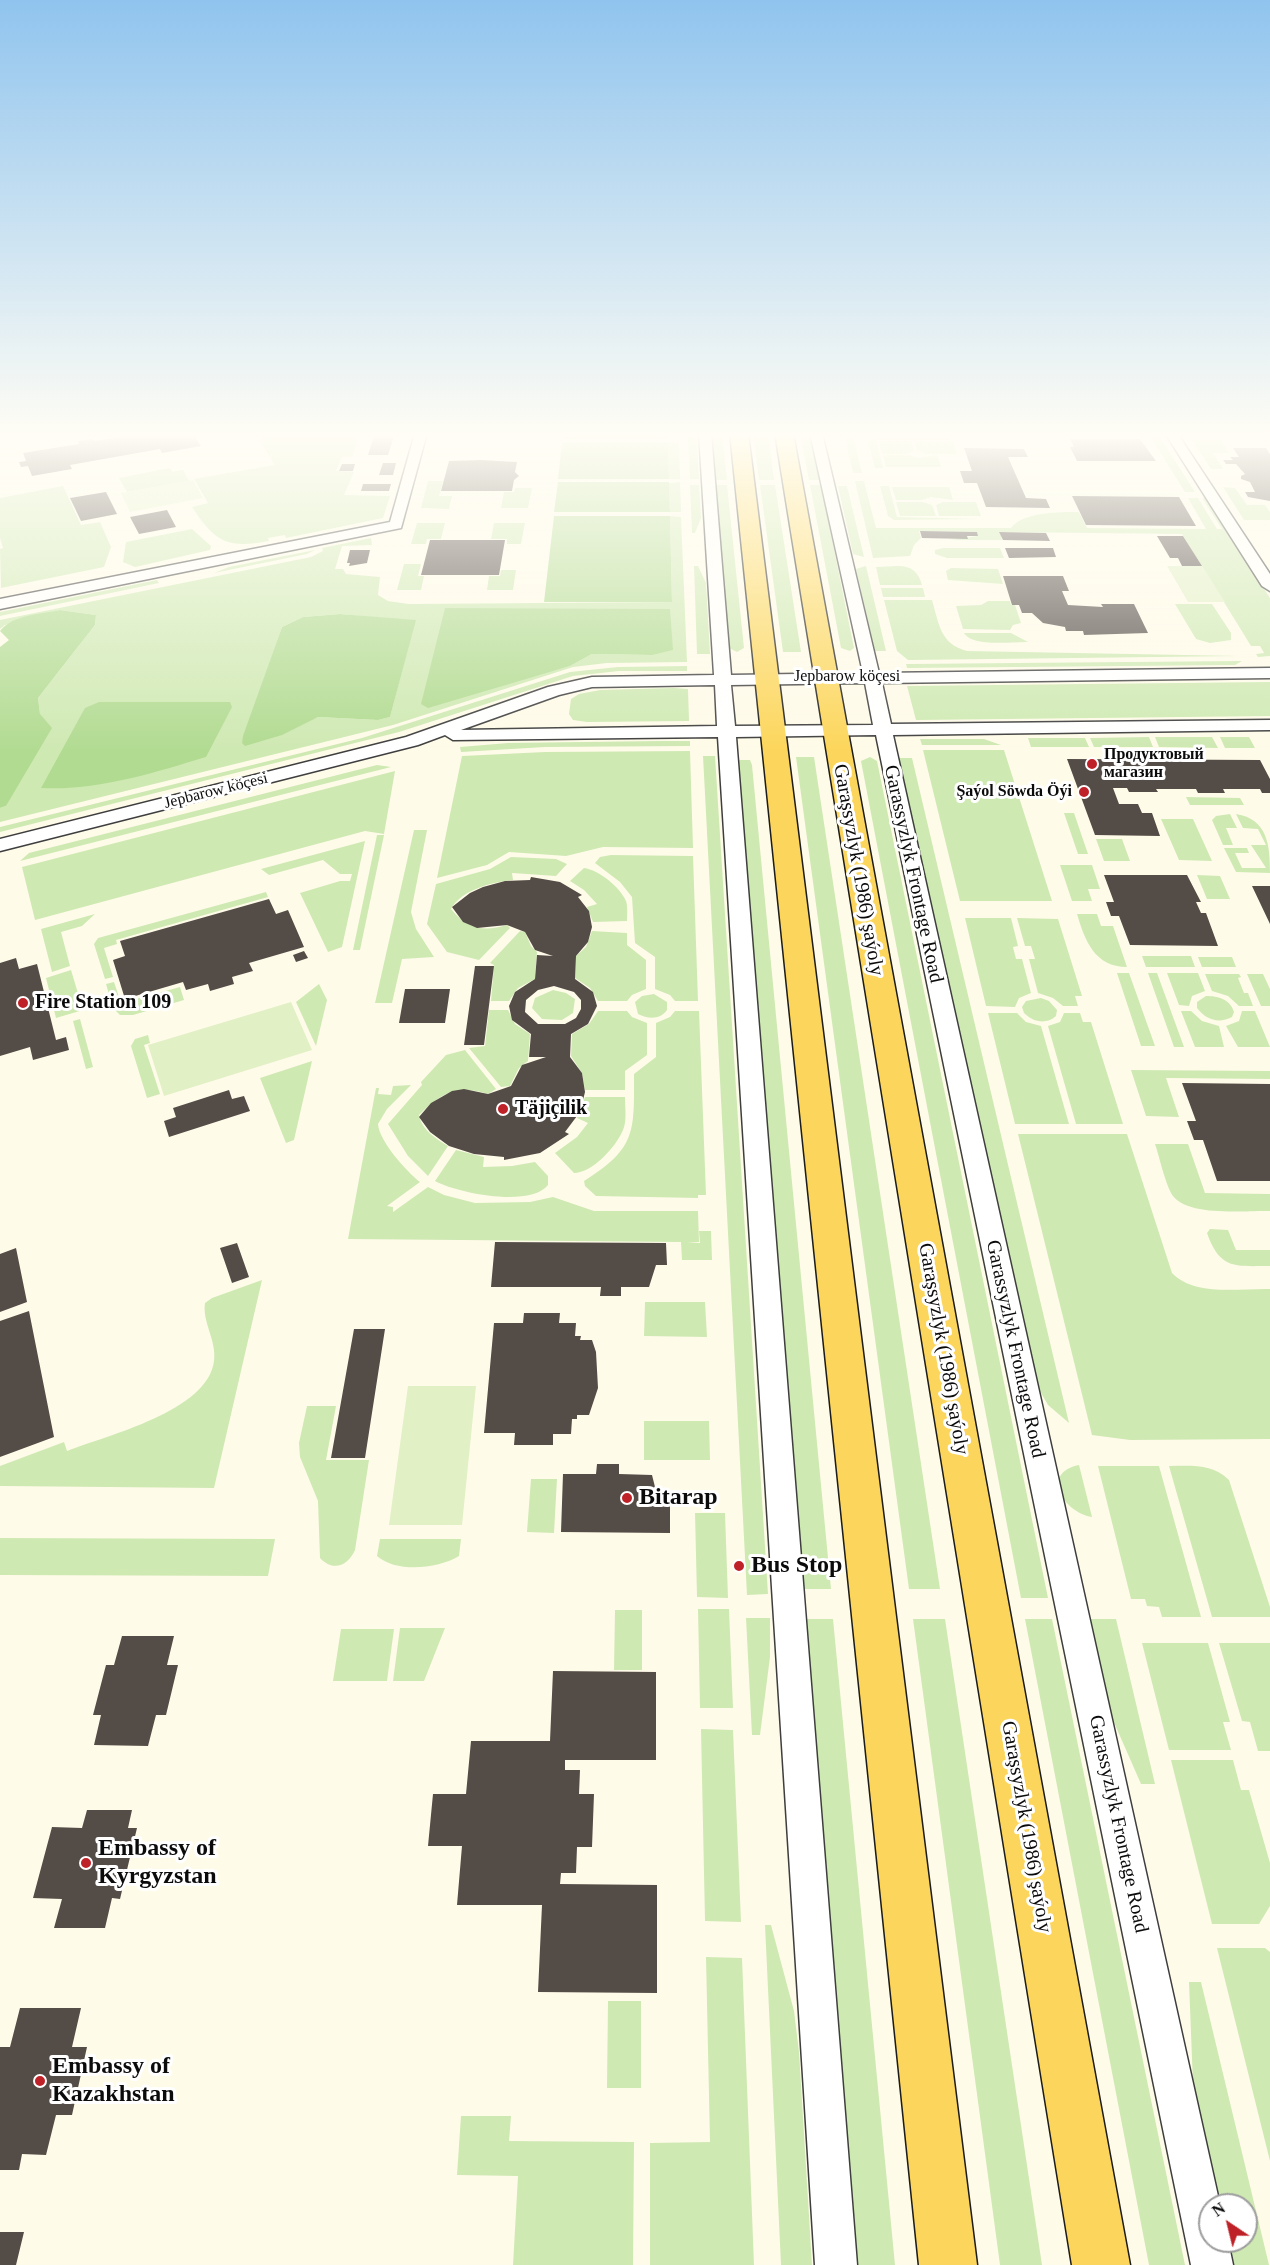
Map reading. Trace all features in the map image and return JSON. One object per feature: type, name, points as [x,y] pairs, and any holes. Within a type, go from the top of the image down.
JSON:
[{"type":"main road","points":[[751,539],[948,2265]]},
{"type":"main road","name":"Garaşsyzlyk (1986) şaýoly","points":[[802,539],[1101,2265]]},
{"type":"street","points":[[0,604],[327,539]]},
{"type":"street","points":[[711,539],[836,2265]]},
{"type":"street","name":"Garassyzlyk Frontage Road","points":[[840,539],[872,677],[1212,2265]]},
{"type":"street","points":[[1240,539],[1270,585]]},
{"type":"street","name":"Jepbarow köçesi","points":[[0,845],[432,735],[573,686],[617,680],[1270,673]]},
{"type":"street","name":"Jepbarow köçesi","points":[[432,735],[1270,725]]},
{"type":"green space","points":[[0,539],[107,539],[111,547],[104,567],[1,588],[0,549],[3,548]]},
{"type":"green space","points":[[143,539],[203,539],[211,546],[210,550],[135,567],[123,562],[126,542]]},
{"type":"green space","points":[[221,539],[268,539],[269,541],[242,544]]},
{"type":"green space","points":[[368,539],[371,539],[372,545],[342,546],[335,569],[343,569],[346,574],[380,577],[378,595],[388,601],[409,604],[672,602],[671,539],[682,539],[687,662],[607,663],[573,667],[393,725],[0,822],[0,808],[6,806],[40,714],[38,698],[95,625],[96,615],[60,610],[5,625],[0,629],[0,620],[311,557],[323,551],[322,548]],"holes":[[[670,609],[652,655],[592,654],[570,666],[523,679]],[[340,614],[415,621],[390,717],[378,720],[318,717],[242,743],[282,627],[303,617]]]},
{"type":"green space","points":[[413,539],[441,539],[427,539],[426,544],[411,544]]},
{"type":"green space","points":[[491,539],[522,539],[521,544],[507,544],[507,539]]},
{"type":"green space","points":[[551,539],[671,539],[672,602],[544,602]]},
{"type":"green space","points":[[720,539],[733,539],[744,648],[737,652],[729,648]]},
{"type":"green space","points":[[767,539],[783,539],[801,652],[783,652]]},
{"type":"green space","points":[[820,539],[832,539],[854,648],[850,651],[841,648]]},
{"type":"green space","points":[[850,539],[860,539],[864,557],[853,554]]},
{"type":"green space","points":[[868,539],[920,539],[914,545],[910,556],[873,558]]},
{"type":"green space","points":[[1002,539],[1002,540],[950,540]]},
{"type":"green space","points":[[1185,539],[1231,539],[1270,598],[1270,656],[1258,657],[1256,654],[1264,653],[1260,646],[1251,646]]},
{"type":"green space","points":[[1000,548],[1004,558],[947,558],[935,554],[935,550]]},
{"type":"green space","points":[[315,550],[307,554],[214,573],[229,567]]},
{"type":"green space","points":[[404,564],[421,564],[418,576],[424,576],[421,590],[397,590]]},
{"type":"green space","points":[[694,566],[698,566],[706,583],[710,654],[697,654]]},
{"type":"green space","points":[[866,566],[886,651],[875,651],[856,569]]},
{"type":"green space","points":[[1167,566],[1202,566],[1225,602],[1188,602]]},
{"type":"green space","points":[[876,567],[910,568],[919,577],[922,585],[880,585]]},
{"type":"green space","points":[[951,568],[998,569],[1003,584],[948,580],[946,571]]},
{"type":"green space","points":[[501,570],[516,570],[513,590],[487,590],[489,576],[500,576]]},
{"type":"green space","points":[[157,580],[159,583],[0,616],[0,612]]},
{"type":"green space","points":[[881,588],[923,588],[925,597],[883,597]]},
{"type":"green space","points":[[884,600],[932,600],[939,625],[946,638],[958,648],[967,651],[1240,656],[908,660],[897,651]]},
{"type":"green space","points":[[988,601],[1010,601],[1011,605],[1015,605],[1021,623],[1013,625],[1010,630],[963,629],[956,606],[981,605]]},
{"type":"green space","points":[[1175,604],[1212,604],[1231,633],[1231,640],[1210,643],[1196,639]]},
{"type":"green space","points":[[445,608],[670,609],[673,650],[652,655],[592,654],[570,666],[428,708],[421,704]]},
{"type":"green space","points":[[60,610],[96,615],[95,625],[38,698],[40,714],[52,728],[6,806],[0,808],[0,647],[9,640],[0,631],[19,618]]},
{"type":"green space","points":[[340,614],[416,620],[390,717],[378,720],[318,717],[282,735],[245,746],[242,743],[243,736],[282,627],[303,617]]},
{"type":"green space","points":[[964,633],[1011,633],[1028,642],[984,642],[968,637]]},
{"type":"green space","points":[[1242,661],[1235,665],[907,668],[906,664]]},
{"type":"green space","points":[[687,666],[687,671],[619,671],[573,676],[399,732],[0,832],[0,827],[362,738],[570,672],[618,667]]},
{"type":"green space","points":[[1270,682],[1270,716],[916,720],[907,686]]},
{"type":"green space","points":[[688,689],[689,721],[587,722],[573,720],[569,714],[571,699],[579,694],[600,690]]},
{"type":"green space","points":[[99,702],[230,702],[232,707],[206,757],[104,784],[41,788],[85,708]]},
{"type":"green space","points":[[1149,737],[1153,747],[1094,747],[1090,738]]},
{"type":"green space","points":[[1155,737],[1212,737],[1218,748],[1159,747]]},
{"type":"green space","points":[[1220,737],[1249,737],[1255,748],[1225,748]]},
{"type":"green space","points":[[1028,738],[1085,738],[1089,747],[1031,747]]},
{"type":"green space","points":[[920,739],[984,739],[1001,745],[922,745]]},
{"type":"green space","points":[[690,741],[690,746],[545,747],[461,752],[460,747],[508,743]]},
{"type":"green space","points":[[923,750],[1004,750],[1052,901],[960,901]]},
{"type":"green space","points":[[690,751],[693,848],[603,847],[566,856],[509,852],[487,865],[437,878],[462,756],[545,752]]},
{"type":"green space","points":[[703,756],[715,756],[768,1594],[747,1595]]},
{"type":"green space","points":[[796,757],[814,757],[940,1589],[909,1589]]},
{"type":"green space","points":[[870,757],[877,761],[1048,1598],[1021,1598],[861,761]]},
{"type":"green space","points":[[896,758],[912,758],[1069,1423],[1048,1405],[1036,1384]]},
{"type":"green space","points":[[737,760],[750,760],[752,765],[831,1589],[803,1589]]},
{"type":"green space","points":[[377,765],[391,767],[20,861],[29,853]]},
{"type":"green space","points":[[395,771],[384,834],[365,831],[35,920],[22,867]]},
{"type":"green space","points":[[1186,797],[1240,798],[1244,805],[1190,805]]},
{"type":"green space","points":[[1064,813],[1074,813],[1088,854],[1078,854]]},
{"type":"green space","points":[[1230,814],[1237,828],[1226,828],[1233,845],[1223,845],[1212,820],[1216,816]]},
{"type":"green space","points":[[1236,814],[1247,817],[1261,828],[1268,844],[1270,873],[1236,872],[1224,848],[1247,848],[1249,853],[1235,853],[1242,868],[1266,868],[1251,845],[1266,845],[1258,829],[1243,828]]},
{"type":"green space","points":[[1161,819],[1193,819],[1212,861],[1179,860]]},
{"type":"green space","points":[[414,830],[427,830],[411,912],[416,929],[434,957],[402,959],[392,1003],[375,1003]]},
{"type":"green space","points":[[377,835],[384,835],[360,950],[353,950]]},
{"type":"green space","points":[[1096,839],[1122,839],[1130,861],[1104,861]]},
{"type":"green space","points":[[365,841],[342,947],[328,952],[300,893],[340,881],[350,881],[352,874],[340,874],[323,860],[269,875],[261,869]]},
{"type":"green space","points":[[611,855],[693,856],[698,1001],[675,1001],[670,995],[655,989],[655,957],[635,943],[632,897],[620,882],[595,863],[600,857]]},
{"type":"green space","points":[[511,857],[556,859],[567,864],[556,876],[512,873],[513,880],[478,888],[462,897],[451,909],[469,925],[490,928],[507,925],[510,928],[479,960],[447,952],[427,924],[436,884],[490,869]]},
{"type":"green space","points":[[1060,865],[1092,865],[1100,889],[1088,889],[1092,901],[1072,901]]},
{"type":"green space","points":[[584,868],[602,876],[619,890],[627,903],[627,921],[593,922],[587,907],[597,904],[584,890],[570,881]]},
{"type":"green space","points":[[1197,875],[1220,876],[1230,899],[1207,899]]},
{"type":"green space","points":[[266,892],[268,897],[116,940],[117,944],[104,948],[113,977],[105,979],[94,944],[98,938]]},
{"type":"green space","points":[[95,914],[82,926],[61,932],[70,966],[52,972],[41,929]]},
{"type":"green space","points":[[1077,914],[1097,914],[1101,926],[1113,926],[1127,967],[1107,963],[1093,951]]},
{"type":"green space","points":[[965,918],[1011,918],[1018,946],[1013,947],[1016,959],[1022,959],[1031,993],[1019,998],[1015,1007],[986,1006]]},
{"type":"green space","points":[[1017,918],[1058,919],[1082,996],[1075,996],[1078,1006],[1063,1006],[1053,998],[1038,993],[1029,959],[1035,959],[1031,946],[1025,946]]},
{"type":"green space","points":[[520,931],[525,932],[531,946],[537,952],[535,979],[518,988],[509,1001],[491,1001],[494,965],[490,963]]},
{"type":"green space","points":[[592,931],[627,933],[627,945],[646,960],[646,989],[632,995],[627,1001],[598,1001],[590,988],[575,978],[576,956],[586,947]]},
{"type":"green space","points":[[1142,956],[1191,956],[1195,967],[1146,967]]},
{"type":"green space","points":[[1198,957],[1232,957],[1236,967],[1202,967]]},
{"type":"green space","points":[[71,970],[83,1010],[56,1018],[46,978]]},
{"type":"green space","points":[[1117,973],[1129,973],[1155,1046],[1141,1046]]},
{"type":"green space","points":[[1148,973],[1157,973],[1184,1047],[1174,1047]]},
{"type":"green space","points":[[1167,973],[1198,973],[1205,991],[1192,996],[1189,1006],[1179,1005]]},
{"type":"green space","points":[[1205,974],[1239,974],[1241,977],[1238,978],[1244,993],[1248,993],[1253,1006],[1239,1006],[1228,996],[1212,991]]},
{"type":"green space","points":[[1247,974],[1263,974],[1270,989],[1270,1006],[1261,1006]]},
{"type":"green space","points":[[114,982],[121,1003],[180,987],[184,1000],[133,1015],[120,1015],[113,1008],[106,984]]},
{"type":"green space","points":[[319,984],[327,1000],[316,1046],[296,1002]]},
{"type":"green space","points":[[553,990],[566,993],[575,999],[573,1013],[562,1020],[542,1019],[532,1008],[535,998]]},
{"type":"green space","points":[[654,994],[667,1002],[667,1010],[661,1016],[654,1018],[638,1014],[635,1002],[642,996]]},
{"type":"green space","points":[[1206,996],[1227,1001],[1234,1012],[1232,1017],[1213,1020],[1204,1015],[1197,1008],[1197,1002]]},
{"type":"green space","points":[[1041,998],[1049,1001],[1057,1010],[1056,1016],[1048,1021],[1031,1019],[1024,1013],[1022,1007],[1026,1001]]},
{"type":"green space","points":[[291,1002],[312,1050],[164,1096],[148,1045]]},
{"type":"green space","points":[[489,1010],[508,1010],[515,1024],[530,1034],[528,1061],[519,1068],[510,1086],[501,1087],[469,1048],[485,1046]]},
{"type":"green space","points":[[598,1011],[627,1011],[632,1017],[647,1023],[647,1055],[625,1071],[625,1090],[585,1090],[582,1073],[571,1056],[572,1034],[589,1024]]},
{"type":"green space","points":[[675,1011],[699,1011],[706,1195],[698,1195],[698,1198],[596,1196],[585,1186],[584,1181],[614,1158],[623,1148],[632,1124],[634,1074],[656,1057],[656,1023],[670,1017]]},
{"type":"green space","points":[[1181,1011],[1191,1011],[1202,1021],[1219,1026],[1224,1047],[1195,1047]]},
{"type":"green space","points":[[1242,1011],[1255,1011],[1270,1047],[1238,1047],[1226,1026],[1239,1021]]},
{"type":"green space","points":[[988,1013],[1017,1013],[1026,1022],[1041,1026],[1069,1124],[1015,1124]]},
{"type":"green space","points":[[1064,1013],[1080,1013],[1083,1022],[1091,1022],[1123,1124],[1076,1124],[1048,1026],[1060,1022]]},
{"type":"green space","points":[[80,1019],[93,1067],[86,1069],[73,1021]]},
{"type":"green space","points":[[148,1035],[150,1043],[144,1045],[160,1094],[147,1098],[131,1046],[135,1039]]},
{"type":"green space","points":[[465,1050],[496,1089],[488,1094],[468,1090],[450,1092],[434,1101],[419,1115],[426,1129],[448,1146],[428,1176],[408,1156],[388,1124],[446,1055]]},
{"type":"green space","points":[[312,1061],[294,1140],[286,1143],[260,1078]]},
{"type":"green space","points":[[1131,1070],[1270,1071],[1270,1079],[1166,1078],[1179,1117],[1146,1116]]},
{"type":"green space","points":[[411,1085],[387,1109],[378,1124],[388,1147],[401,1164],[420,1182],[387,1206],[393,1207],[393,1212],[428,1187],[444,1195],[475,1203],[530,1202],[553,1197],[594,1211],[698,1211],[699,1242],[687,1243],[700,1243],[699,1231],[711,1231],[712,1260],[682,1260],[681,1242],[348,1239],[376,1088],[379,1088],[378,1094],[391,1095],[393,1086]]},
{"type":"green space","points":[[585,1097],[625,1097],[625,1123],[620,1137],[603,1158],[588,1169],[574,1173],[555,1153],[577,1137],[588,1123],[577,1118]]},
{"type":"green space","points":[[1018,1134],[1127,1134],[1172,1273],[1182,1281],[1205,1288],[1270,1289],[1270,1439],[1130,1440],[1092,1435]]},
{"type":"green space","points":[[1155,1144],[1188,1144],[1205,1193],[1270,1194],[1270,1211],[1216,1211],[1189,1206],[1178,1201],[1171,1193]]},
{"type":"green space","points":[[456,1150],[484,1157],[483,1167],[535,1162],[548,1176],[548,1185],[539,1192],[510,1197],[476,1194],[445,1186],[435,1181]]},
{"type":"green space","points":[[1210,1229],[1228,1230],[1236,1250],[1270,1250],[1270,1266],[1238,1265],[1223,1260],[1212,1245],[1207,1233]]},
{"type":"green space","points":[[262,1280],[214,1488],[0,1486],[0,1466],[64,1442],[67,1451],[130,1429],[176,1407],[194,1394],[208,1379],[214,1361],[205,1303],[212,1298]]},
{"type":"green space","points":[[645,1302],[705,1302],[707,1337],[644,1336]]},
{"type":"green space","points":[[408,1386],[476,1386],[462,1525],[389,1525]]},
{"type":"green space","points":[[307,1406],[336,1406],[326,1460],[369,1460],[355,1550],[348,1560],[335,1566],[320,1558],[318,1501],[300,1457],[299,1443]]},
{"type":"green space","points":[[644,1421],[709,1421],[710,1460],[644,1460]]},
{"type":"green space","points":[[1079,1465],[1092,1517],[1072,1508],[1060,1492],[1058,1484],[1060,1476],[1067,1469]]},
{"type":"green space","points":[[1098,1466],[1159,1466],[1201,1617],[1162,1617],[1159,1607],[1147,1606],[1145,1599],[1131,1599]]},
{"type":"green space","points":[[1169,1466],[1208,1468],[1229,1480],[1270,1607],[1270,1617],[1212,1617]]},
{"type":"green space","points":[[531,1479],[557,1479],[554,1533],[527,1532]]},
{"type":"green space","points":[[695,1513],[725,1513],[728,1598],[697,1597]]},
{"type":"green space","points":[[0,1538],[275,1539],[268,1576],[0,1575]]},
{"type":"green space","points":[[380,1539],[461,1539],[459,1556],[440,1564],[406,1567],[395,1565],[377,1556]]},
{"type":"green space","points":[[698,1609],[729,1609],[733,1708],[700,1708]]},
{"type":"green space","points":[[615,1610],[642,1610],[642,1670],[614,1670]]},
{"type":"green space","points":[[746,1618],[770,1618],[770,1657],[760,1735],[752,1735]]},
{"type":"green space","points":[[805,1619],[833,1619],[895,2265],[858,2265]]},
{"type":"green space","points":[[913,1619],[945,1619],[1042,2265],[1000,2265]]},
{"type":"green space","points":[[1025,1619],[1052,1619],[1185,2265],[1149,2265]]},
{"type":"green space","points":[[1089,1619],[1116,1619],[1155,1784],[1141,1784],[1109,1711]]},
{"type":"green space","points":[[400,1628],[445,1628],[424,1681],[393,1681]]},
{"type":"green space","points":[[341,1629],[394,1629],[387,1681],[333,1681]]},
{"type":"green space","points":[[1142,1643],[1208,1643],[1230,1722],[1223,1722],[1231,1750],[1169,1750]]},
{"type":"green space","points":[[1219,1643],[1270,1643],[1270,1751],[1258,1751],[1250,1722],[1242,1721]]},
{"type":"green space","points":[[701,1729],[733,1730],[741,1922],[705,1921]]},
{"type":"green space","points":[[1171,1760],[1233,1760],[1241,1790],[1249,1790],[1270,1863],[1270,1906],[1259,1924],[1212,1924]]},
{"type":"green space","points":[[765,1925],[771,1925],[794,2011],[799,2052],[812,2265],[781,2265]]},
{"type":"green space","points":[[1217,1948],[1265,1948],[1270,1952],[1270,2161]]},
{"type":"green space","points":[[706,1957],[742,1958],[754,2265],[650,2265],[650,2143],[710,2142]]},
{"type":"green space","points":[[1189,1982],[1201,1982],[1252,2193],[1217,2193],[1193,2084]]},
{"type":"green space","points":[[608,2001],[641,2001],[641,2088],[607,2088]]},
{"type":"green space","points":[[461,2116],[511,2116],[509,2141],[634,2142],[633,2265],[513,2265],[518,2176],[457,2175]]},
{"type":"green space","points":[[1258,2219],[1269,2265],[1233,2265],[1230,2253],[1258,2253]]},
{"type":"building","points":[[1049,539],[1050,541],[1003,540]]},
{"type":"building","points":[[1159,539],[1185,539],[1202,566],[1182,566],[1178,558],[1170,558]]},
{"type":"building","points":[[430,540],[505,540],[499,575],[421,575]]},
{"type":"building","points":[[1005,548],[1053,548],[1056,557],[1009,558]]},
{"type":"building","points":[[350,550],[370,550],[367,563],[349,566],[350,563],[347,563]]},
{"type":"building","points":[[1003,576],[1063,576],[1069,591],[1062,591],[1068,605],[1103,607],[1101,604],[1134,604],[1148,633],[1084,635],[1083,631],[1066,631],[1065,627],[1043,623],[1032,613],[1022,613],[1019,605],[1012,605]]},
{"type":"building","points":[[1067,759],[1260,760],[1270,779],[1270,793],[1262,793],[1260,789],[1223,789],[1225,793],[1198,793],[1196,789],[1129,792],[1127,788],[1113,788],[1119,804],[1138,804],[1142,813],[1152,813],[1160,836],[1095,835]]},
{"type":"building","points":[[1104,875],[1187,875],[1201,902],[1196,902],[1201,913],[1206,913],[1218,946],[1130,945],[1119,916],[1111,916],[1106,902],[1114,902]]},
{"type":"building","points":[[531,877],[560,882],[582,895],[578,897],[589,911],[592,927],[588,942],[576,956],[575,979],[593,992],[597,1006],[588,1024],[571,1034],[570,1057],[582,1073],[585,1092],[580,1112],[565,1132],[569,1134],[540,1153],[504,1160],[504,1157],[474,1154],[449,1146],[430,1132],[419,1117],[431,1103],[452,1091],[464,1089],[488,1094],[511,1086],[522,1065],[546,1057],[529,1057],[531,1034],[512,1020],[509,1006],[515,992],[535,979],[537,955],[553,956],[535,950],[525,932],[507,925],[477,928],[463,922],[452,907],[470,893],[483,887],[505,881],[530,880]],"holes":[[[554,986],[574,992],[581,1000],[581,1009],[576,1018],[565,1024],[538,1024],[525,1012],[526,1000],[538,990]]]},
{"type":"building","points":[[1252,886],[1270,886],[1270,924]]},
{"type":"building","points":[[269,899],[276,914],[288,910],[304,947],[249,963],[253,971],[232,977],[234,984],[210,991],[208,984],[186,990],[183,982],[125,999],[113,960],[125,956],[120,941]]},
{"type":"building","points":[[304,951],[308,958],[296,962],[293,955]]},
{"type":"building","name":"Fire Station 109","points":[[16,958],[19,969],[37,964],[56,1040],[66,1037],[69,1050],[33,1060],[30,1047],[0,1056],[0,963]]},
{"type":"building","points":[[475,966],[494,966],[484,1045],[464,1045]]},
{"type":"building","points":[[405,989],[450,989],[445,1023],[399,1023]]},
{"type":"building","points":[[1182,1083],[1270,1084],[1270,1181],[1217,1181],[1203,1140],[1194,1140],[1187,1121],[1196,1121]]},
{"type":"building","points":[[229,1090],[232,1099],[244,1096],[250,1111],[169,1137],[164,1121],[176,1117],[173,1108]]},
{"type":"building","points":[[495,1242],[666,1243],[667,1265],[656,1265],[649,1287],[621,1287],[621,1296],[600,1296],[601,1287],[491,1287]]},
{"type":"building","points":[[237,1243],[249,1277],[232,1283],[220,1248]]},
{"type":"building","points":[[16,1248],[27,1302],[0,1312],[0,1254]]},
{"type":"building","points":[[29,1311],[54,1437],[0,1457],[0,1321]]},
{"type":"building","points":[[524,1313],[560,1313],[559,1323],[576,1323],[575,1336],[581,1336],[580,1340],[592,1340],[596,1352],[598,1388],[589,1415],[577,1415],[577,1419],[572,1419],[571,1434],[553,1434],[553,1445],[514,1445],[515,1433],[484,1433],[494,1323],[523,1323]]},
{"type":"building","points":[[354,1329],[385,1329],[365,1458],[331,1458]]},
{"type":"building","points":[[597,1464],[619,1464],[619,1474],[652,1475],[659,1503],[670,1503],[670,1533],[561,1532],[563,1474],[596,1474]]},
{"type":"building","points":[[122,1636],[174,1636],[167,1665],[178,1665],[166,1715],[156,1715],[148,1746],[94,1745],[101,1715],[93,1715],[106,1665],[114,1665]]},
{"type":"building","points":[[553,1671],[656,1672],[656,1760],[565,1760],[565,1770],[580,1770],[579,1794],[594,1794],[592,1847],[577,1847],[576,1873],[561,1873],[560,1884],[657,1885],[657,1993],[538,1992],[542,1905],[457,1905],[462,1846],[428,1846],[433,1794],[466,1794],[471,1741],[550,1741]]},
{"type":"building","name":"Embassy of Kyrgyzstan","points":[[87,1810],[132,1810],[128,1828],[137,1828],[120,1899],[112,1898],[105,1928],[54,1928],[62,1899],[33,1898],[52,1827],[82,1828]]},
{"type":"building","name":"Embassy of Kazakhstan","points":[[20,2008],[81,2008],[72,2047],[87,2047],[72,2115],[56,2115],[46,2155],[22,2154],[19,2170],[0,2170],[0,2047],[10,2047]]},
{"type":"building","points":[[0,2232],[24,2232],[16,2265],[0,2265]]},
{"type":"place","name":"Продуктовый магазин","points":[[1092,764]]},
{"type":"place","name":"Şaýol Söwda Öýi","points":[[1084,792]]},
{"type":"place","name":"Fire Station 109","points":[[23,1003]]},
{"type":"place","name":"Täjiçilik","points":[[503,1109]]},
{"type":"place","name":"Bitarap","points":[[627,1498]]},
{"type":"place","name":"Bus Stop","points":[[739,1566]]},
{"type":"place","name":"Embassy of Kyrgyzstan","points":[[86,1863]]},
{"type":"place","name":"Embassy of Kazakhstan","points":[[40,2081]]}]
